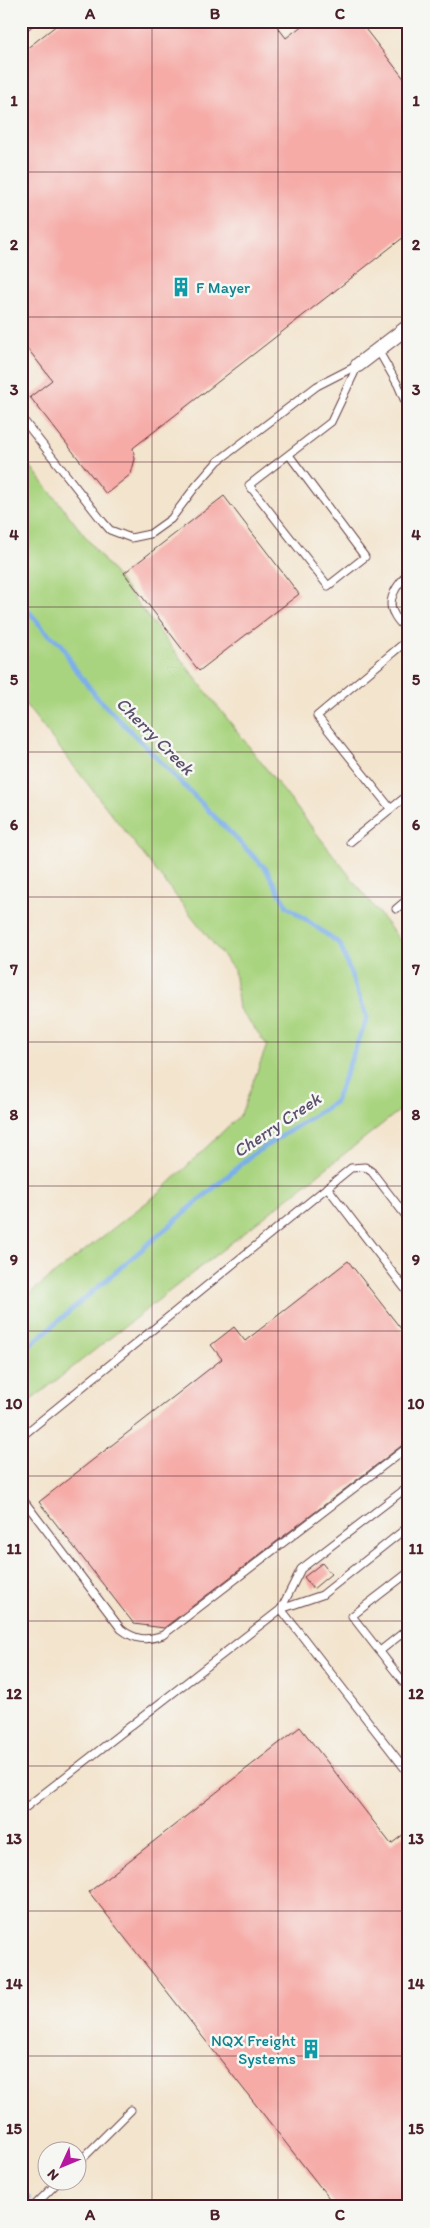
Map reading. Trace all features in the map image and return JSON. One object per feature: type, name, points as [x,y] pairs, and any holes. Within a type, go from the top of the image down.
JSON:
[{"type":"street","points":[[358,365],[409,326]]},
{"type":"lane","points":[[21,30],[32,21]]},
{"type":"lane","points":[[378,350],[398,385],[409,411]]},
{"type":"lane","points":[[21,417],[102,522],[110,530],[131,538],[150,534],[171,519],[218,461],[317,386],[358,365]]},
{"type":"lane","points":[[289,455],[365,557],[328,586],[250,485],[330,422],[358,365]]},
{"type":"lane","points":[[409,573],[400,580],[392,596],[392,613],[409,633]]},
{"type":"lane","points":[[391,809],[317,716],[409,639]]},
{"type":"lane","points":[[350,842],[409,794]]},
{"type":"lane","points":[[396,909],[409,898]]},
{"type":"lane","points":[[21,1437],[351,1168],[365,1168],[372,1172],[409,1220]]},
{"type":"lane","points":[[327,1187],[409,1294]]},
{"type":"lane","points":[[21,1497],[121,1629],[130,1636],[149,1640],[163,1635],[409,1446]]},
{"type":"lane","points":[[280,1610],[301,1569],[409,1486]]},
{"type":"lane","points":[[25,1808],[280,1610],[322,1595],[409,1526]]},
{"type":"lane","points":[[408,1686],[352,1616],[409,1572]]},
{"type":"lane","points":[[280,1610],[409,1774]]},
{"type":"lane","points":[[380,1651],[409,1628]]},
{"type":"lane","points":[[88,2153],[131,2110]]},
{"type":"lane","points":[[33,2207],[50,2190]]},
{"type":"green space","points":[[21,454],[409,952],[409,1103],[21,1408],[21,1300],[160,1192],[241,1114],[267,1045],[239,1009],[234,970],[21,699]]},
{"type":"building","name":"F Mayer","points":[[62,21],[273,21],[286,38],[308,21],[359,21],[409,85],[409,233],[133,448],[135,459],[131,474],[106,494],[30,397],[52,380],[21,340],[21,53]]},
{"type":"building","points":[[224,496],[299,594],[199,671],[124,573]]},
{"type":"building","points":[[348,1261],[409,1339],[409,1440],[164,1628],[134,1624],[39,1502],[222,1359],[211,1345],[234,1327],[245,1341]]},
{"type":"building","points":[[322,1563],[331,1574],[313,1589],[304,1577]]},
{"type":"building","name":"NQX Freight Systems","points":[[300,1727],[391,1844],[409,1830],[409,2207],[336,2207],[89,1892]]},
{"type":"waterway","name":"Cherry Creek","points":[[21,602],[46,632],[62,645],[73,666],[96,696],[266,869],[287,906],[340,944],[367,1018],[335,1102],[252,1155],[21,1353]]},
{"type":"waterway","points":[[21,2192],[29,2199]]},
{"type":"place","name":"F Mayer","points":[[181,287]]},
{"type":"place","name":"NQX Freight Systems","points":[[311,2049]]}]
